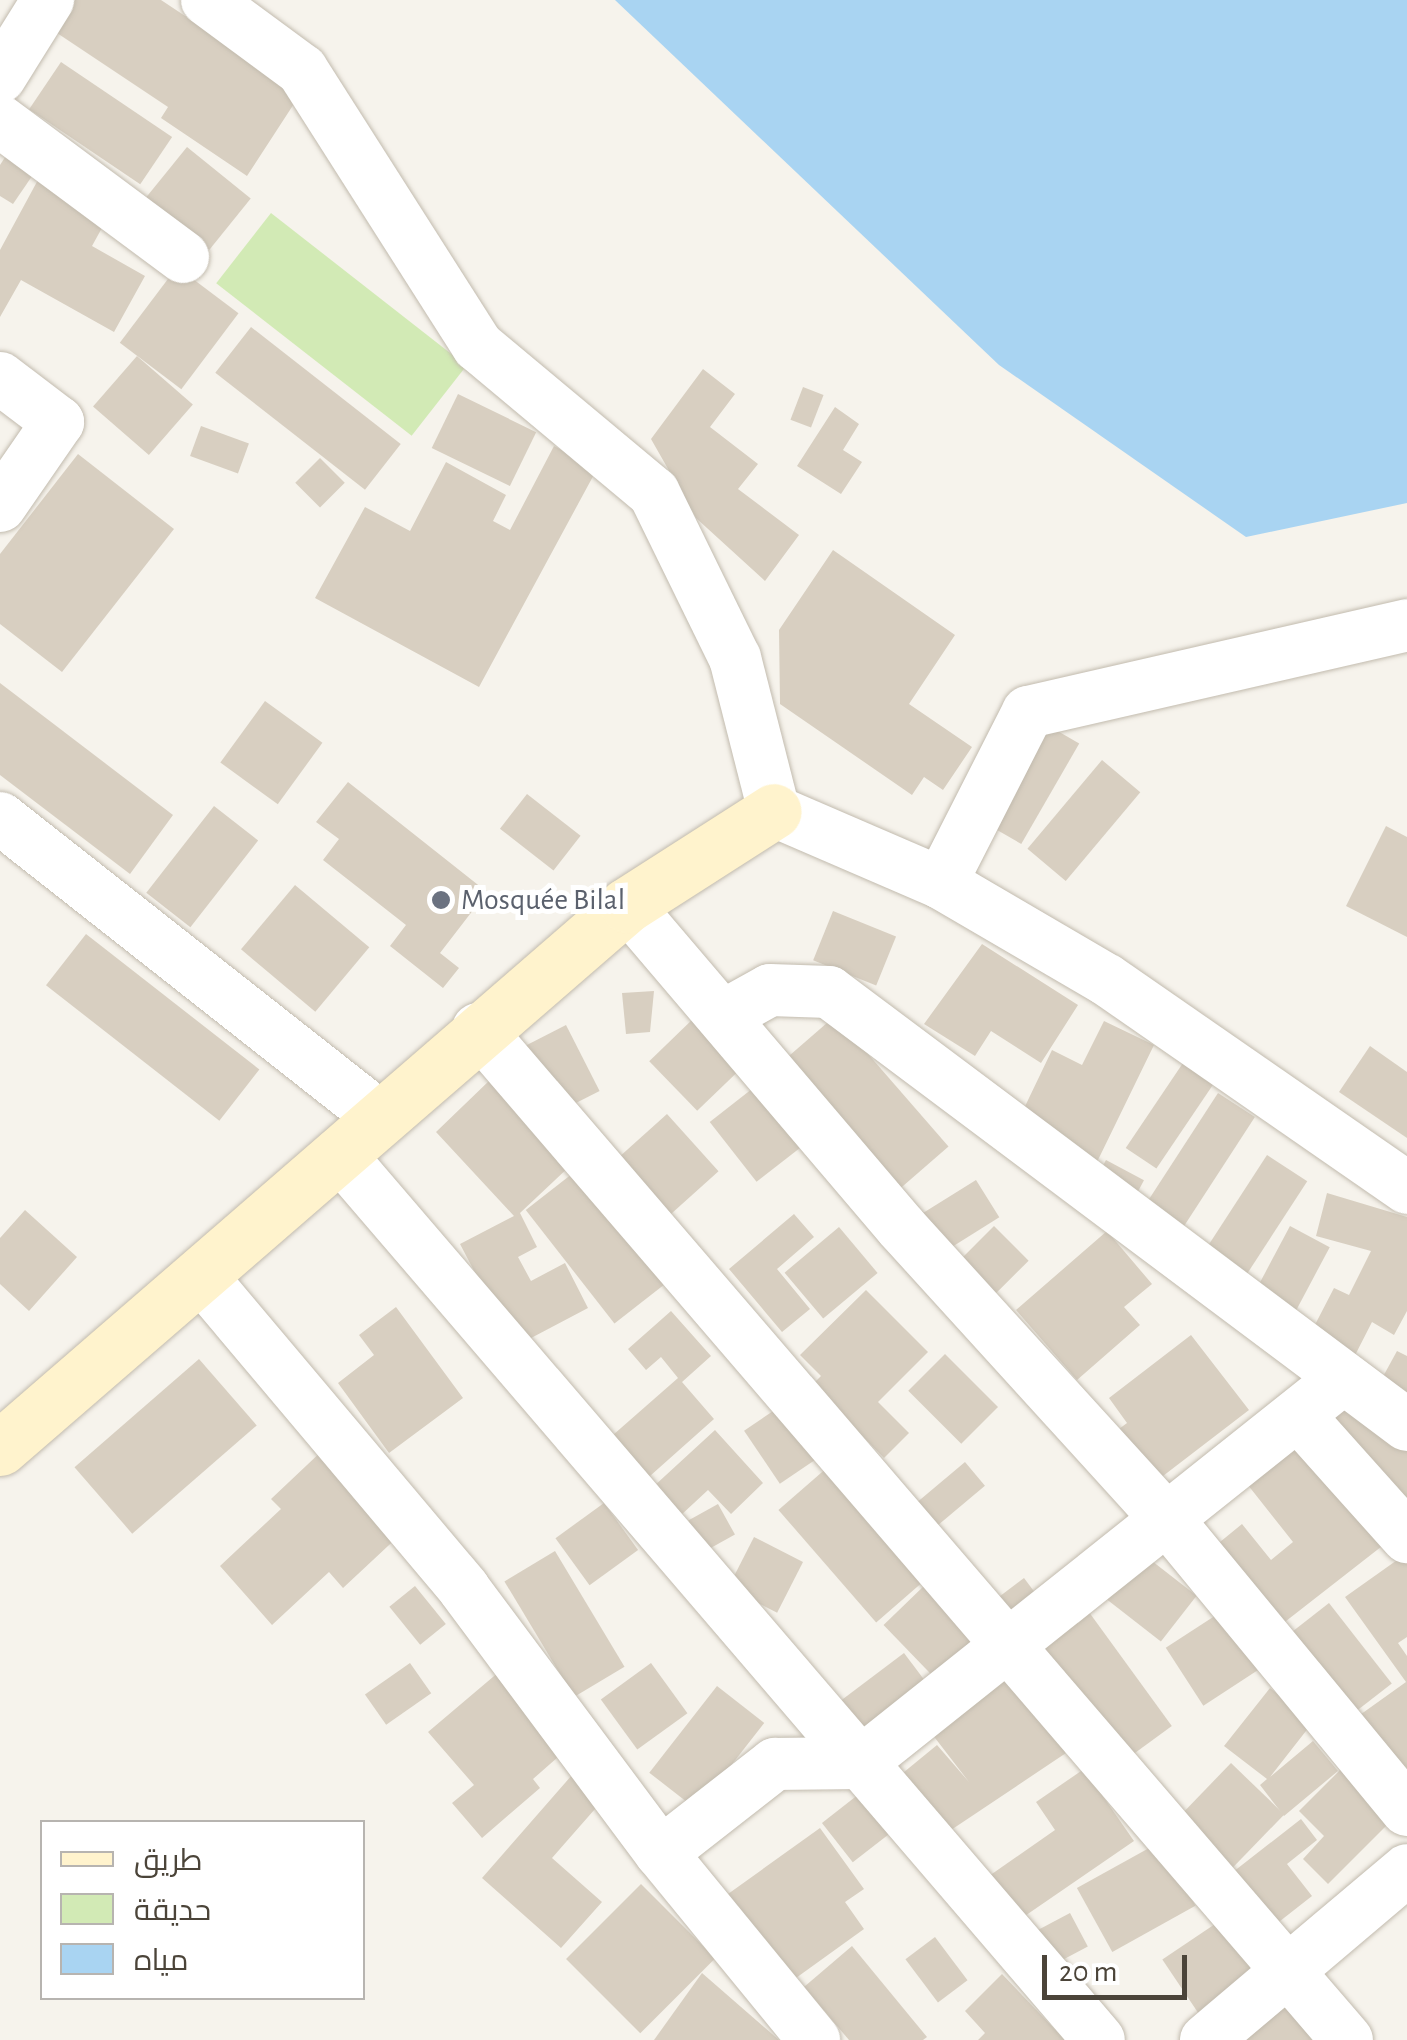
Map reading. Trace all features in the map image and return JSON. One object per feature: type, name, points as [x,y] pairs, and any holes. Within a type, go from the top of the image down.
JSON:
[{"type":"main road","points":[[0,1448],[478,1029],[628,905],[774,811]]},
{"type":"street","points":[[0,77],[48,0]]},
{"type":"street","points":[[207,0],[302,70],[478,346],[654,492],[735,658],[774,811],[941,883],[1176,1025],[1407,1188]]},
{"type":"street","points":[[0,121],[183,258]]},
{"type":"street","points":[[0,378],[58,422],[0,506]]},
{"type":"street","points":[[941,883],[1028,712],[1407,625]]},
{"type":"street","points":[[0,818],[380,1117]]},
{"type":"street","points":[[628,905],[725,1014],[901,1227],[1167,1519],[1407,1810]]},
{"type":"street","points":[[725,1014],[770,990],[829,992],[1407,1425]]},
{"type":"street","points":[[478,1029],[1347,2040]]},
{"type":"street","points":[[339,1154],[1099,2040]]},
{"type":"street","points":[[200,1275],[464,1589],[661,1853],[814,2040]]},
{"type":"street","points":[[661,1853],[776,1764],[860,1764],[1342,1380]]},
{"type":"street","points":[[1298,1415],[1407,1537]]},
{"type":"street","points":[[1206,2040],[1407,1870]]},
{"type":"green space","points":[[271,213],[466,366],[412,436],[216,283]]},
{"type":"water","points":[[615,0],[1407,0],[1407,503],[1246,537],[999,365]]},
{"type":"building","points":[[75,0],[161,0],[301,93],[247,176],[161,118],[168,107],[54,31]]},
{"type":"building","points":[[61,62],[172,137],[140,184],[29,109]]},
{"type":"building","points":[[13,145],[41,163],[13,204],[0,196],[0,165]]},
{"type":"building","points":[[187,147],[251,199],[209,250],[145,198]]},
{"type":"building","points":[[39,178],[108,217],[92,246],[145,276],[114,332],[21,280],[0,317],[0,250]]},
{"type":"building","points":[[177,267],[238,313],[181,389],[120,343]]},
{"type":"building","points":[[251,327],[401,444],[365,490],[215,373]]},
{"type":"building","points":[[137,356],[193,405],[149,455],[93,407]]},
{"type":"building","points":[[703,369],[735,394],[710,427],[758,464],[738,489],[799,535],[765,581],[696,518],[651,439]]},
{"type":"building","points":[[803,387],[824,395],[811,428],[790,420]]},
{"type":"building","points":[[458,394],[536,432],[510,486],[432,448]]},
{"type":"building","points":[[835,407],[859,424],[843,450],[862,462],[841,494],[797,466]]},
{"type":"building","points":[[201,426],[249,443],[238,474],[190,456]]},
{"type":"building","points":[[554,446],[597,469],[479,687],[315,598],[365,507],[410,531],[446,462],[506,495],[493,521],[510,530]]},
{"type":"building","points":[[78,454],[174,529],[62,672],[0,624],[0,554]]},
{"type":"building","points":[[320,458],[345,483],[320,507],[295,483]]},
{"type":"building","points":[[833,550],[955,635],[909,704],[972,747],[943,790],[924,777],[912,795],[780,704],[779,630]]},
{"type":"building","points":[[0,683],[173,815],[130,874],[0,775]]},
{"type":"building","points":[[265,701],[322,743],[278,804],[220,762]]},
{"type":"building","points":[[1042,722],[1079,744],[1021,844],[984,822]]},
{"type":"building","points":[[1102,760],[1140,792],[1066,881],[1027,849]]},
{"type":"building","points":[[348,782],[487,892],[440,953],[459,968],[443,988],[390,946],[406,925],[323,860],[339,839],[316,822]]},
{"type":"building","points":[[527,794],[581,836],[553,871],[500,829]]},
{"type":"building","points":[[214,806],[258,840],[190,927],[146,893]]},
{"type":"building","points":[[1386,826],[1407,837],[1407,937],[1346,906]]},
{"type":"building","points":[[295,885],[369,947],[315,1012],[241,949]]},
{"type":"building","points":[[833,911],[896,936],[876,986],[813,960]]},
{"type":"building","points":[[86,934],[259,1069],[219,1121],[46,985]]},
{"type":"building","points":[[982,944],[1078,1005],[1041,1063],[991,1031],[975,1056],[924,1024]]},
{"type":"building","points":[[654,991],[650,1032],[626,1034],[622,993]]},
{"type":"building","points":[[696,1016],[744,1066],[697,1111],[649,1061]]},
{"type":"building","points":[[835,1016],[948,1147],[893,1195],[779,1065]]},
{"type":"building","points":[[1104,1021],[1154,1045],[1097,1162],[1017,1123],[1052,1050],[1082,1065]]},
{"type":"building","points":[[566,1025],[600,1091],[554,1114],[521,1048]]},
{"type":"building","points":[[1370,1046],[1407,1072],[1407,1138],[1339,1092]]},
{"type":"building","points":[[1185,1060],[1216,1081],[1156,1169],[1126,1148]]},
{"type":"building","points":[[491,1079],[571,1165],[520,1213],[537,1247],[518,1257],[531,1281],[565,1263],[588,1308],[514,1347],[460,1244],[514,1216],[436,1132]]},
{"type":"building","points":[[757,1085],[804,1145],[757,1182],[710,1122]]},
{"type":"building","points":[[1218,1093],[1255,1117],[1173,1243],[1136,1219]]},
{"type":"building","points":[[667,1114],[719,1171],[664,1220],[613,1163]]},
{"type":"building","points":[[1267,1155],[1307,1181],[1236,1290],[1196,1264]]},
{"type":"building","points":[[1106,1160],[1144,1180],[1130,1207],[1092,1186]]},
{"type":"building","points":[[577,1170],[666,1283],[614,1323],[526,1210]]},
{"type":"building","points":[[976,1180],[999,1217],[940,1254],[917,1217]]},
{"type":"building","points":[[1327,1193],[1407,1217],[1407,1311],[1394,1335],[1372,1322],[1348,1369],[1304,1346],[1334,1288],[1349,1295],[1371,1251],[1316,1236]]},
{"type":"building","points":[[25,1210],[77,1257],[29,1311],[0,1284],[0,1238]]},
{"type":"building","points":[[794,1214],[814,1237],[777,1269],[810,1309],[782,1332],[729,1269]]},
{"type":"building","points":[[994,1226],[1029,1261],[990,1299],[956,1264]]},
{"type":"building","points":[[1290,1226],[1330,1247],[1290,1322],[1250,1301]]},
{"type":"building","points":[[839,1227],[878,1273],[823,1319],[785,1273]]},
{"type":"building","points":[[1107,1231],[1152,1284],[1124,1307],[1140,1325],[1077,1380],[1016,1310]]},
{"type":"building","points":[[866,1290],[928,1352],[878,1402],[909,1433],[884,1458],[812,1385],[821,1376],[800,1355]]},
{"type":"building","points":[[396,1307],[463,1398],[389,1453],[338,1383],[374,1355],[359,1335]]},
{"type":"building","points":[[671,1311],[711,1356],[682,1382],[714,1419],[641,1484],[605,1442],[678,1378],[661,1357],[646,1370],[628,1349]]},
{"type":"building","points":[[1191,1335],[1249,1410],[1146,1489],[1107,1438],[1127,1423],[1109,1398]]},
{"type":"building","points":[[1397,1351],[1407,1356],[1407,1397],[1380,1382]]},
{"type":"building","points":[[945,1354],[998,1407],[961,1444],[908,1391]]},
{"type":"building","points":[[199,1359],[257,1425],[132,1534],[74,1467]]},
{"type":"building","points":[[1336,1392],[1407,1433],[1407,1522],[1310,1416]]},
{"type":"building","points":[[788,1401],[824,1454],[780,1484],[744,1431]]},
{"type":"building","points":[[715,1430],[763,1483],[731,1514],[708,1490],[680,1516],[653,1487]]},
{"type":"building","points":[[1297,1431],[1386,1543],[1272,1632],[1209,1551],[1242,1524],[1271,1560],[1293,1542],[1240,1475]]},
{"type":"building","points":[[325,1448],[403,1532],[343,1588],[329,1572],[272,1625],[220,1566],[281,1509],[271,1499]]},
{"type":"building","points":[[965,1462],[985,1486],[925,1536],[905,1512]]},
{"type":"building","points":[[829,1466],[927,1578],[876,1622],[778,1510]]},
{"type":"building","points":[[604,1503],[638,1550],[590,1585],[555,1538]]},
{"type":"building","points":[[718,1504],[735,1535],[705,1551],[688,1520]]},
{"type":"building","points":[[754,1537],[803,1562],[777,1613],[728,1588]]},
{"type":"building","points":[[555,1551],[625,1667],[574,1697],[504,1581]]},
{"type":"building","points":[[1407,1553],[1407,1637],[1398,1643],[1407,1656],[1407,1801],[1350,1722],[1406,1682],[1345,1597]]},
{"type":"building","points":[[1143,1554],[1197,1596],[1161,1642],[1107,1600]]},
{"type":"building","points":[[1024,1578],[1042,1602],[1015,1622],[997,1598]]},
{"type":"building","points":[[926,1584],[977,1637],[935,1678],[884,1625]]},
{"type":"building","points":[[415,1586],[446,1624],[420,1645],[389,1607]]},
{"type":"building","points":[[1329,1603],[1392,1683],[1346,1719],[1283,1639]]},
{"type":"building","points":[[1086,1608],[1172,1726],[1121,1763],[1035,1645]]},
{"type":"building","points":[[1227,1608],[1265,1666],[1203,1706],[1166,1648]]},
{"type":"building","points":[[904,1653],[932,1690],[857,1746],[830,1709]]},
{"type":"building","points":[[410,1663],[431,1693],[386,1725],[365,1695]]},
{"type":"building","points":[[651,1663],[687,1713],[637,1750],[601,1699]]},
{"type":"building","points":[[500,1671],[566,1750],[533,1779],[540,1788],[482,1838],[452,1803],[474,1785],[428,1732]]},
{"type":"building","points":[[1007,1676],[1066,1753],[945,1834],[898,1777],[937,1745],[969,1782],[932,1734]]},
{"type":"building","points":[[717,1686],[764,1723],[697,1810],[649,1773]]},
{"type":"building","points":[[1270,1688],[1313,1722],[1270,1777],[1313,1741],[1338,1771],[1284,1816],[1260,1785],[1267,1779],[1224,1746]]},
{"type":"building","points":[[1231,1763],[1284,1814],[1231,1869],[1178,1818]]},
{"type":"building","points":[[579,1767],[609,1793],[552,1858],[602,1902],[561,1948],[482,1878]]},
{"type":"building","points":[[1084,1769],[1134,1841],[1019,1920],[989,1876],[1055,1830],[1036,1802]]},
{"type":"building","points":[[1341,1769],[1392,1820],[1328,1884],[1303,1859],[1324,1836],[1299,1811]]},
{"type":"building","points":[[859,1794],[890,1833],[853,1862],[822,1823]]},
{"type":"building","points":[[1301,1819],[1317,1840],[1287,1864],[1312,1896],[1275,1925],[1233,1872]]},
{"type":"building","points":[[820,1828],[864,1889],[845,1902],[864,1929],[789,1983],[728,1894]]},
{"type":"building","points":[[1160,1842],[1195,1906],[1112,1952],[1077,1888]]},
{"type":"building","points":[[641,1884],[715,1958],[640,2033],[566,1959]]},
{"type":"building","points":[[1070,1913],[1088,1947],[1053,1965],[1036,1931]]},
{"type":"building","points":[[1227,1916],[1268,1977],[1203,2020],[1162,1960]]},
{"type":"building","points":[[935,1937],[967,1980],[938,2002],[905,1959]]},
{"type":"building","points":[[852,1946],[927,2037],[849,2040],[804,1987]]},
{"type":"building","points":[[702,1973],[779,2040],[654,2040]]},
{"type":"building","points":[[1002,1974],[1065,2040],[978,2040],[985,2033],[965,2011]]},
{"type":"building","points":[[1274,1991],[1313,2040],[1210,2040]]},
{"type":"place","name":"Mosquée Bilal","points":[[441,900]]}]
